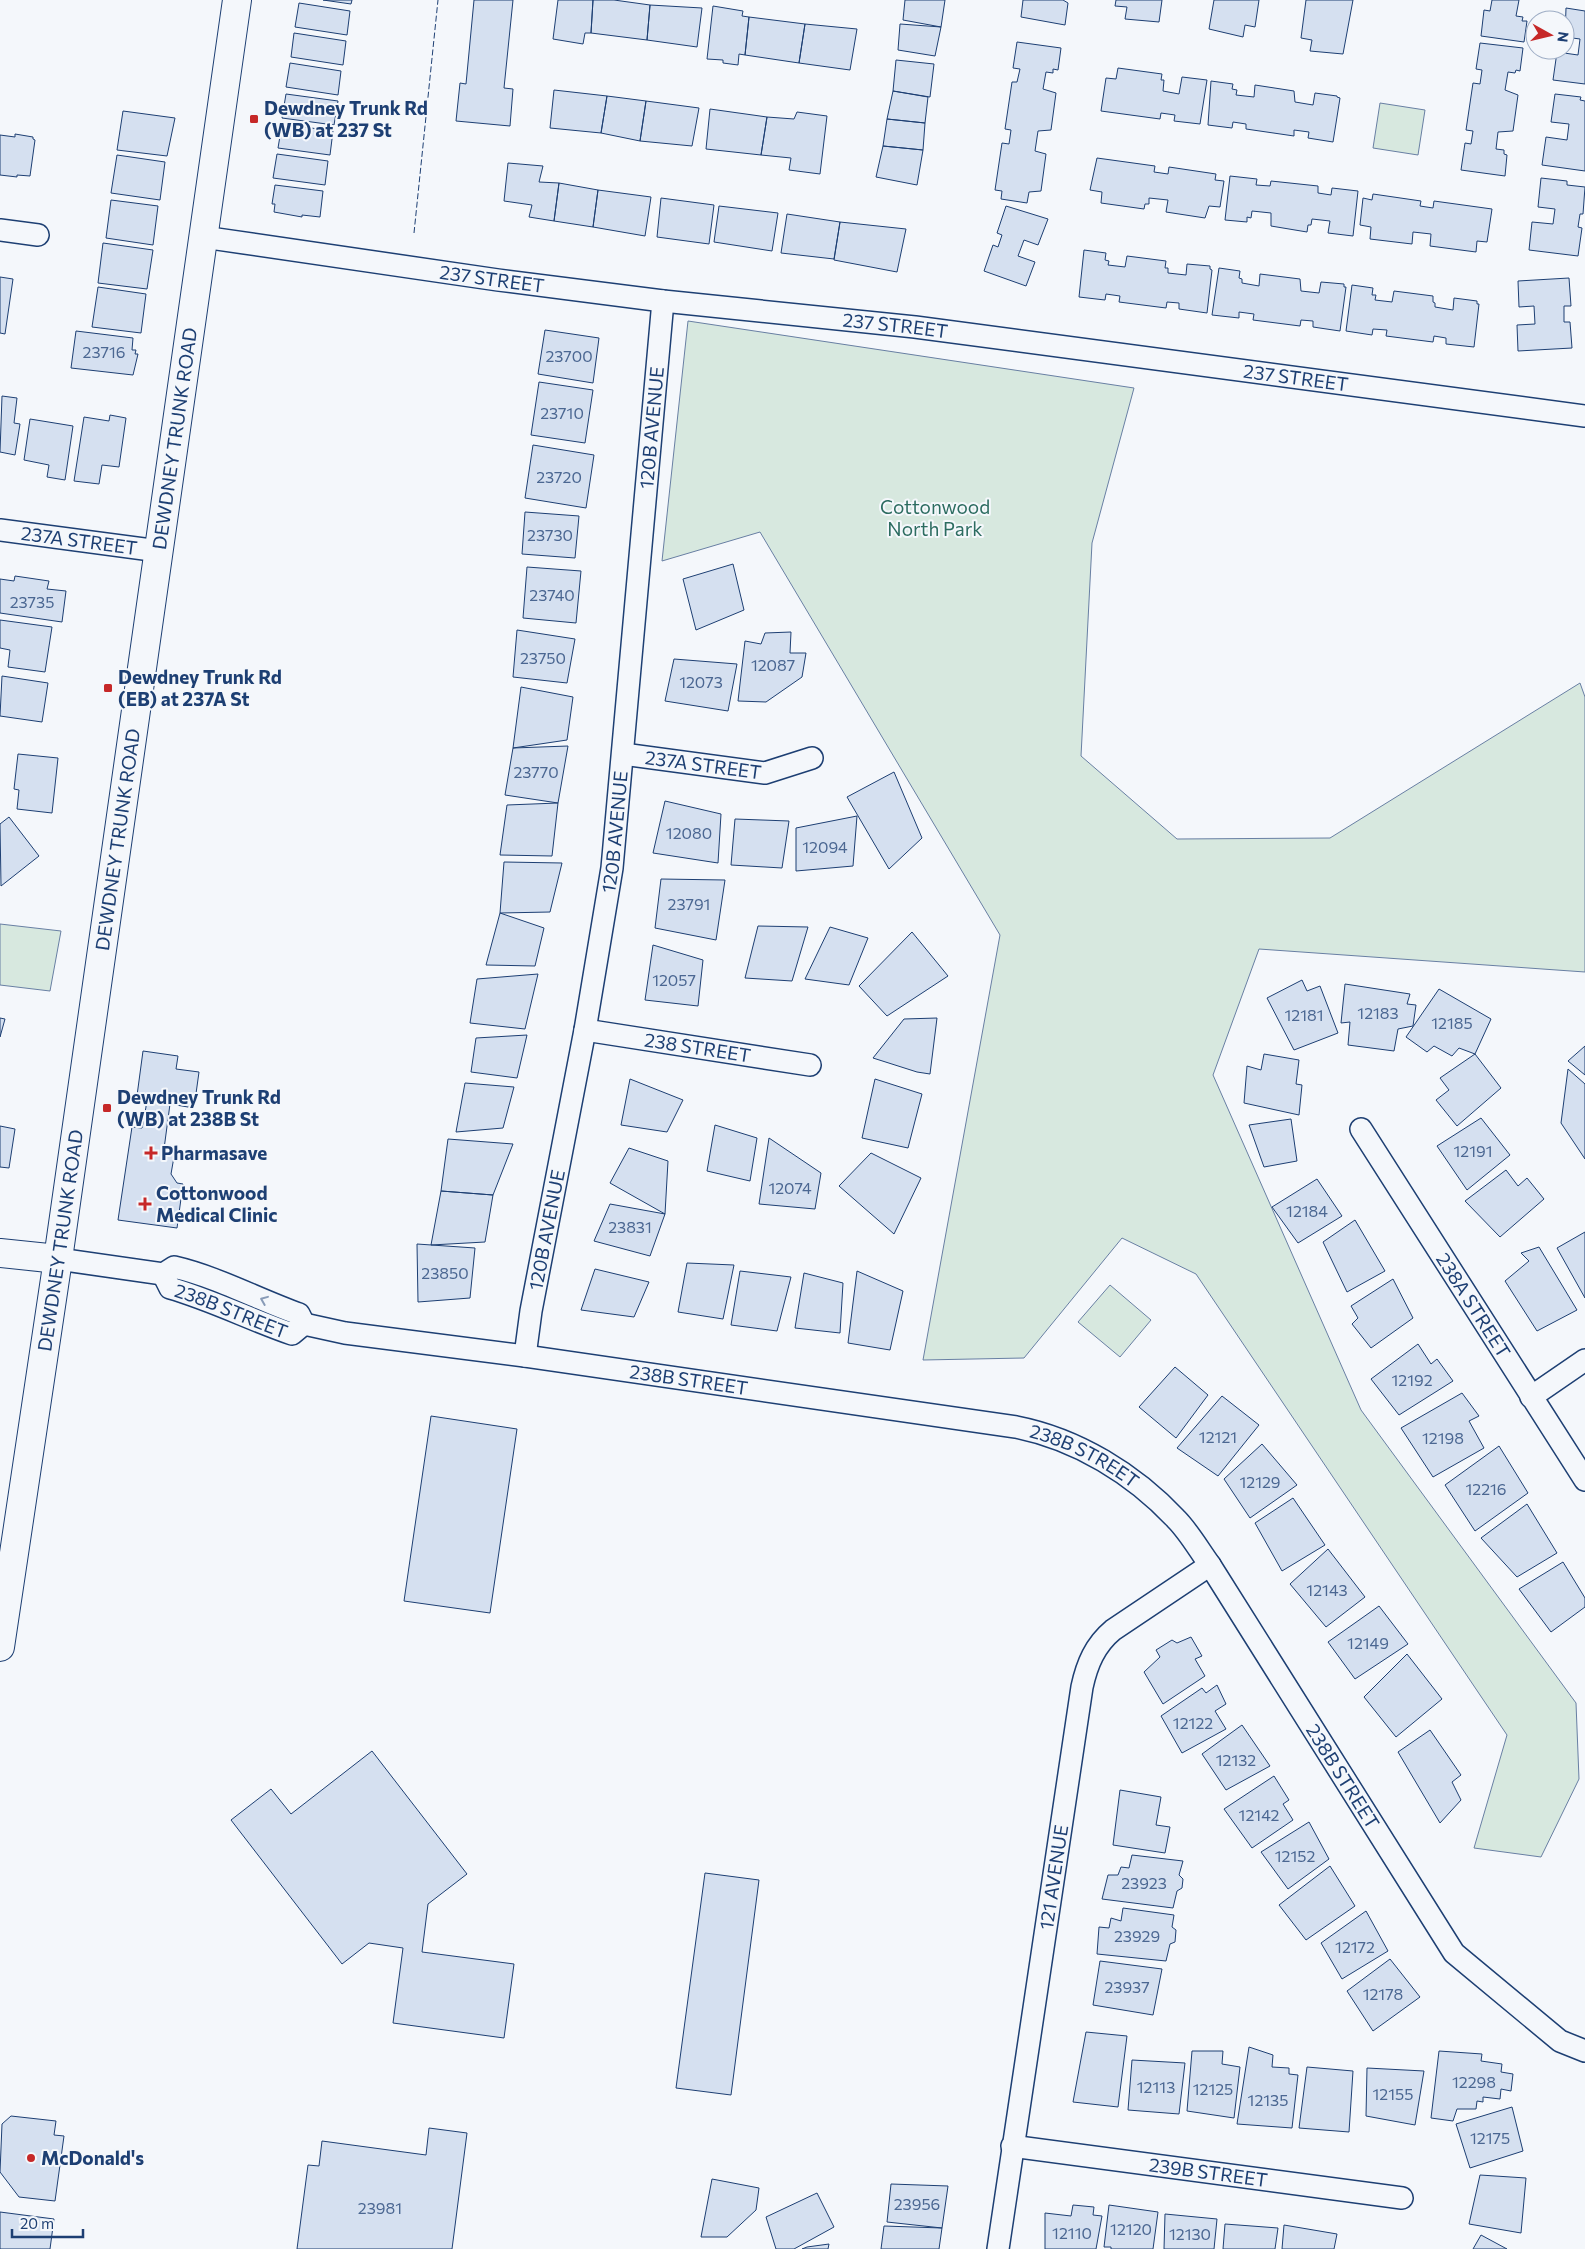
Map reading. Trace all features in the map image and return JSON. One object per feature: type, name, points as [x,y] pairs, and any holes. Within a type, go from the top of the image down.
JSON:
[{"type":"main road","name":"DEWDNEY TRUNK ROAD","points":[[0,1648],[58,1259],[237,0]]},
{"type":"main road","name":"238B STREET","points":[[0,1253],[58,1259]]},
{"type":"street","points":[[0,230],[38,235]]},
{"type":"street","name":"237 STREET","points":[[203,237],[393,265],[663,301],[914,327],[1585,416]]},
{"type":"street","name":"120B AVENUE","points":[[525,1356],[533,1301],[584,1030],[612,868],[663,301]]},
{"type":"street","name":"237A STREET","points":[[0,530],[159,550]]},
{"type":"street","name":"237A STREET","points":[[623,754],[764,772],[812,758]]},
{"type":"street","name":"238 STREET","points":[[584,1030],[810,1065]]},
{"type":"street","name":"238A STREET","points":[[1361,1129],[1585,1480]]},
{"type":"street","name":"238B STREET","points":[[58,1259],[163,1274],[174,1268],[205,1276],[299,1314],[304,1324],[345,1334],[525,1356],[1039,1431],[1072,1443],[1146,1490],[1177,1520],[1210,1565],[1454,1953],[1560,2041],[1585,2051]]},
{"type":"street","points":[[1531,1396],[1585,1360]]},
{"type":"street","name":"121 AVENUE","points":[[998,2249],[1012,2146],[1086,1667],[1104,1637],[1210,1565]]},
{"type":"street","name":"239B STREET","points":[[1012,2146],[1402,2198]]},
{"type":"green space","points":[[1380,103],[1425,110],[1418,155],[1373,148]]},
{"type":"green space","name":"Cottonwood North Park","points":[[688,321],[1134,388],[1092,543],[1081,756],[1177,839],[1330,838],[1580,683],[1585,697],[1585,972],[1259,949],[1213,1075],[1361,1410],[1576,1703],[1579,1779],[1541,1857],[1474,1848],[1507,1735],[1196,1274],[1122,1238],[1024,1358],[923,1360],[1000,935],[760,532],[662,561]]},
{"type":"green space","points":[[0,924],[61,931],[50,991],[0,985]]},
{"type":"green space","points":[[1110,1285],[1151,1320],[1120,1357],[1078,1322]]},
{"type":"building","points":[[323,0],[352,0],[351,4]]},
{"type":"building","points":[[474,0],[513,0],[504,88],[513,89],[510,126],[456,121],[460,83],[466,84]]},
{"type":"building","points":[[558,0],[593,0],[591,33],[585,33],[583,44],[553,39]]},
{"type":"building","points":[[593,0],[614,0],[650,5],[647,40],[591,33]]},
{"type":"building","points":[[905,0],[945,0],[941,27],[903,20]]},
{"type":"building","points":[[1023,0],[1063,0],[1068,3],[1065,25],[1021,17]]},
{"type":"building","points":[[1116,0],[1162,0],[1159,22],[1125,19],[1127,7],[1115,6]]},
{"type":"building","points":[[1214,0],[1259,0],[1255,27],[1245,25],[1243,37],[1209,29]]},
{"type":"building","points":[[1306,0],[1353,0],[1343,54],[1310,51],[1312,40],[1301,38]]},
{"type":"building","points":[[1492,0],[1519,0],[1516,16],[1523,17],[1522,21],[1525,21],[1524,42],[1481,36],[1484,10],[1490,11]]},
{"type":"building","points":[[299,3],[350,11],[347,35],[295,27]]},
{"type":"building","points":[[650,5],[702,8],[697,47],[647,40]]},
{"type":"building","points":[[713,6],[743,11],[742,16],[749,17],[745,55],[739,54],[738,65],[723,63],[723,60],[707,59]]},
{"type":"building","points":[[1566,8],[1585,11],[1585,84],[1553,80],[1556,60],[1575,60],[1575,55],[1578,55],[1580,39],[1575,38],[1575,10],[1566,10]]},
{"type":"building","points":[[749,17],[805,24],[799,63],[745,55]]},
{"type":"building","points":[[805,24],[857,29],[850,70],[799,63]]},
{"type":"building","points":[[900,24],[941,27],[935,56],[898,50]]},
{"type":"building","points":[[294,33],[346,41],[343,65],[291,57]]},
{"type":"building","points":[[1017,42],[1061,48],[1058,70],[1053,69],[1053,73],[1046,72],[1043,89],[1056,93],[1051,130],[1038,131],[1035,151],[1046,154],[1041,191],[1029,192],[1027,203],[1001,199],[1002,191],[995,190],[1002,143],[1009,144],[1011,130],[1005,129],[1012,82],[1017,82],[1020,69],[1013,68]]},
{"type":"building","points":[[1480,43],[1523,48],[1520,71],[1516,70],[1515,73],[1508,72],[1505,90],[1518,95],[1513,131],[1498,132],[1496,149],[1504,150],[1504,154],[1507,155],[1505,176],[1461,170],[1465,143],[1471,144],[1473,131],[1466,130],[1473,83],[1480,84],[1482,70],[1476,69]]},
{"type":"building","points":[[896,60],[934,64],[930,97],[893,91]]},
{"type":"building","points":[[290,63],[341,71],[338,95],[286,87]]},
{"type":"building","points":[[1118,68],[1162,74],[1161,80],[1164,80],[1163,91],[1179,94],[1182,77],[1207,80],[1200,124],[1174,121],[1175,115],[1161,113],[1160,119],[1101,111],[1106,78],[1116,79]]},
{"type":"building","points":[[1211,81],[1233,84],[1232,89],[1237,90],[1236,95],[1254,97],[1255,85],[1294,91],[1295,102],[1313,105],[1315,93],[1337,96],[1340,98],[1333,142],[1308,138],[1309,132],[1294,130],[1294,136],[1246,129],[1246,124],[1233,122],[1232,128],[1208,125]]},
{"type":"building","points":[[554,90],[607,96],[601,133],[550,128]]},
{"type":"building","points":[[893,91],[928,97],[925,123],[887,119]]},
{"type":"building","points":[[286,94],[338,101],[334,125],[282,118]]},
{"type":"building","points":[[1555,94],[1581,97],[1580,100],[1585,101],[1585,171],[1542,165],[1546,137],[1567,140],[1569,124],[1551,122]]},
{"type":"building","points":[[607,96],[646,101],[640,141],[601,133]]},
{"type":"building","points":[[646,101],[699,108],[692,146],[640,141]]},
{"type":"building","points":[[710,109],[767,117],[761,155],[706,149]]},
{"type":"building","points":[[123,111],[175,118],[167,156],[117,150]]},
{"type":"building","points":[[797,112],[827,116],[820,174],[789,170],[791,158],[761,155],[767,117],[794,119]]},
{"type":"building","points":[[887,119],[925,123],[923,150],[883,146]]},
{"type":"building","points":[[282,124],[333,131],[330,155],[278,148]]},
{"type":"building","points":[[15,134],[33,137],[35,140],[30,176],[0,175],[0,135],[15,137]]},
{"type":"building","points":[[883,146],[923,150],[917,185],[876,177]]},
{"type":"building","points":[[277,154],[328,161],[325,185],[273,178]]},
{"type":"building","points":[[117,155],[165,162],[160,200],[111,193]]},
{"type":"building","points":[[1097,158],[1155,166],[1154,172],[1168,174],[1169,167],[1216,174],[1215,180],[1224,181],[1220,207],[1209,206],[1205,218],[1166,212],[1168,200],[1149,198],[1149,204],[1145,204],[1144,209],[1101,203],[1102,192],[1090,190]]},
{"type":"building","points":[[508,163],[543,166],[539,182],[559,183],[554,221],[529,217],[532,205],[504,201]]},
{"type":"building","points":[[1230,176],[1257,179],[1256,185],[1270,186],[1271,181],[1318,186],[1318,193],[1331,195],[1332,188],[1358,191],[1353,236],[1328,233],[1330,221],[1312,219],[1311,225],[1308,225],[1307,232],[1271,226],[1271,213],[1252,211],[1251,218],[1247,217],[1247,222],[1225,220]]},
{"type":"building","points":[[1541,178],[1567,181],[1567,185],[1585,187],[1583,214],[1580,214],[1578,227],[1582,228],[1578,256],[1529,250],[1532,222],[1553,224],[1555,209],[1538,207]]},
{"type":"building","points":[[559,183],[598,190],[593,227],[554,221]]},
{"type":"building","points":[[275,185],[323,191],[320,217],[302,215],[302,217],[274,212],[275,204],[272,204]]},
{"type":"building","points":[[598,190],[651,197],[645,236],[593,227]]},
{"type":"building","points":[[1373,194],[1421,201],[1420,206],[1433,208],[1434,201],[1492,209],[1487,242],[1477,241],[1476,252],[1430,246],[1431,234],[1413,232],[1412,244],[1370,239],[1371,227],[1360,225],[1363,198],[1372,200]]},
{"type":"building","points":[[661,198],[714,205],[709,244],[657,237]]},
{"type":"building","points":[[111,200],[158,206],[153,245],[106,238]]},
{"type":"building","points":[[719,206],[778,213],[772,251],[714,242]]},
{"type":"building","points":[[1006,206],[1048,219],[1038,245],[1024,240],[1018,256],[1035,262],[1026,286],[984,271],[993,245],[998,247],[1002,235],[997,233]]},
{"type":"building","points":[[787,214],[840,222],[834,259],[781,253]]},
{"type":"building","points":[[840,222],[906,229],[897,272],[834,260]]},
{"type":"building","points":[[103,243],[153,250],[147,289],[98,283]]},
{"type":"building","points":[[1084,250],[1106,253],[1105,260],[1109,261],[1108,265],[1125,267],[1127,256],[1166,261],[1165,268],[1168,268],[1168,273],[1186,275],[1187,264],[1210,266],[1212,270],[1207,313],[1179,309],[1179,303],[1167,302],[1166,308],[1119,302],[1120,296],[1106,294],[1105,300],[1079,297]]},
{"type":"building","points":[[1219,268],[1240,271],[1239,278],[1242,279],[1242,283],[1259,286],[1260,274],[1300,279],[1301,291],[1319,293],[1321,282],[1344,284],[1344,287],[1346,287],[1340,331],[1313,327],[1313,321],[1301,320],[1300,326],[1253,320],[1254,314],[1239,312],[1239,318],[1212,315]]},
{"type":"building","points":[[0,277],[13,279],[5,334],[0,333]]},
{"type":"building","points":[[1569,278],[1571,306],[1564,306],[1564,322],[1570,322],[1572,348],[1518,351],[1517,325],[1535,324],[1534,306],[1519,307],[1518,281]]},
{"type":"building","points":[[1352,285],[1373,288],[1372,295],[1376,295],[1375,300],[1392,302],[1394,291],[1433,296],[1435,307],[1453,310],[1454,298],[1477,301],[1477,304],[1479,304],[1474,347],[1446,344],[1446,338],[1434,336],[1433,342],[1386,336],[1387,330],[1373,329],[1372,335],[1346,331]]},
{"type":"building","points":[[98,287],[146,294],[141,333],[92,327]]},
{"type":"building","points":[[545,330],[599,338],[593,383],[538,374]]},
{"type":"building","points":[[76,331],[133,338],[132,350],[136,350],[135,354],[138,354],[133,375],[71,368]]},
{"type":"building","points":[[539,382],[593,390],[585,443],[531,435]]},
{"type":"building","points":[[2,396],[17,398],[14,423],[20,424],[15,455],[0,452]]},
{"type":"building","points":[[110,415],[126,418],[119,467],[102,465],[99,484],[74,481],[84,417],[109,421]]},
{"type":"building","points":[[30,419],[73,426],[65,480],[47,477],[49,465],[24,460]]},
{"type":"building","points":[[533,445],[594,455],[586,508],[525,498]]},
{"type":"building","points":[[525,512],[579,516],[575,558],[522,554]]},
{"type":"building","points":[[733,564],[744,610],[696,630],[683,579]]},
{"type":"building","points":[[527,567],[581,571],[576,623],[523,618]]},
{"type":"building","points":[[15,576],[49,581],[47,589],[66,591],[62,622],[0,613],[0,579],[14,581]]},
{"type":"building","points":[[0,620],[52,627],[45,672],[8,667],[10,650],[0,648]]},
{"type":"building","points":[[517,630],[575,639],[567,683],[513,677]]},
{"type":"building","points":[[791,632],[790,653],[806,653],[802,677],[766,702],[738,701],[745,641],[761,644],[765,633]]},
{"type":"building","points":[[674,659],[737,664],[728,711],[665,701]]},
{"type":"building","points":[[2,676],[48,683],[42,722],[0,716]]},
{"type":"building","points":[[521,687],[573,697],[567,740],[513,748]]},
{"type":"building","points":[[568,746],[558,803],[505,795],[513,748]]},
{"type":"building","points":[[18,754],[58,758],[52,813],[17,809],[19,790],[14,789]]},
{"type":"building","points":[[894,772],[922,838],[889,869],[847,797]]},
{"type":"building","points":[[665,801],[721,814],[718,863],[653,853]]},
{"type":"building","points":[[558,803],[552,856],[500,855],[507,805]]},
{"type":"building","points":[[857,816],[853,866],[796,871],[796,828]]},
{"type":"building","points":[[9,817],[39,856],[1,886],[0,824]]},
{"type":"building","points":[[735,819],[789,821],[782,868],[731,865]]},
{"type":"building","points":[[504,862],[562,863],[550,912],[500,913]]},
{"type":"building","points":[[661,879],[725,880],[716,940],[655,928]]},
{"type":"building","points":[[500,913],[544,928],[535,966],[486,965]]},
{"type":"building","points":[[758,926],[808,927],[792,981],[745,978]]},
{"type":"building","points":[[830,927],[868,938],[849,985],[805,979]]},
{"type":"building","points":[[912,932],[948,976],[887,1016],[859,986]]},
{"type":"building","points":[[653,945],[703,960],[698,1006],[645,1000]]},
{"type":"building","points":[[538,974],[525,1029],[470,1023],[477,979]]},
{"type":"building","points":[[1302,980],[1307,991],[1320,986],[1338,1033],[1294,1050],[1267,998]]},
{"type":"building","points":[[1345,984],[1410,994],[1407,1004],[1416,1005],[1413,1026],[1398,1029],[1394,1051],[1348,1045],[1350,1022],[1341,1023]]},
{"type":"building","points":[[1439,989],[1491,1019],[1475,1054],[1459,1048],[1452,1056],[1434,1046],[1427,1052],[1406,1037]]},
{"type":"building","points":[[0,1018],[5,1019],[0,1037]]},
{"type":"building","points":[[937,1018],[930,1074],[917,1072],[873,1058],[904,1019]]},
{"type":"building","points":[[527,1035],[517,1078],[471,1072],[476,1038]]},
{"type":"building","points":[[1585,1046],[1585,1075],[1568,1061]]},
{"type":"building","points":[[143,1051],[178,1056],[176,1069],[199,1072],[194,1108],[170,1104],[164,1149],[175,1151],[171,1174],[177,1183],[183,1184],[177,1228],[118,1220],[132,1127],[142,1128],[146,1107],[146,1104],[136,1103]]},
{"type":"building","points":[[1264,1054],[1299,1060],[1296,1084],[1302,1085],[1299,1115],[1244,1103],[1247,1066],[1261,1070]]},
{"type":"building","points":[[1475,1054],[1501,1088],[1457,1126],[1436,1100],[1449,1090],[1440,1078]]},
{"type":"building","points":[[1568,1069],[1585,1084],[1585,1159],[1561,1123]]},
{"type":"building","points":[[630,1079],[683,1100],[667,1132],[621,1125]]},
{"type":"building","points":[[875,1079],[922,1094],[908,1148],[862,1138]]},
{"type":"building","points":[[465,1083],[514,1087],[503,1128],[456,1132]]},
{"type":"building","points":[[1481,1118],[1510,1155],[1467,1190],[1437,1146]]},
{"type":"building","points":[[1291,1119],[1297,1161],[1264,1167],[1249,1125]]},
{"type":"building","points":[[715,1125],[757,1138],[750,1181],[707,1171]]},
{"type":"building","points":[[0,1126],[15,1129],[9,1168],[0,1167]]},
{"type":"building","points":[[769,1138],[821,1173],[815,1209],[759,1204]]},
{"type":"building","points":[[448,1139],[513,1144],[493,1195],[441,1191]]},
{"type":"building","points":[[629,1148],[668,1161],[665,1214],[610,1183]]},
{"type":"building","points":[[871,1153],[921,1178],[894,1234],[839,1186]]},
{"type":"building","points":[[1506,1170],[1518,1186],[1527,1178],[1544,1199],[1500,1237],[1465,1201]]},
{"type":"building","points":[[1317,1179],[1342,1216],[1298,1243],[1272,1207]]},
{"type":"building","points":[[441,1191],[493,1195],[485,1242],[431,1245]]},
{"type":"building","points":[[610,1204],[665,1214],[650,1256],[594,1241]]},
{"type":"building","points":[[1355,1220],[1385,1271],[1347,1292],[1323,1242]]},
{"type":"building","points":[[1585,1232],[1585,1298],[1557,1248]]},
{"type":"building","points":[[417,1244],[475,1248],[470,1298],[418,1302]]},
{"type":"building","points":[[1539,1247],[1577,1310],[1537,1331],[1505,1281],[1529,1261],[1521,1253]]},
{"type":"building","points":[[687,1263],[734,1265],[723,1319],[678,1312]]},
{"type":"building","points":[[595,1269],[649,1282],[634,1317],[581,1310]]},
{"type":"building","points":[[740,1271],[791,1277],[777,1331],[731,1325]]},
{"type":"building","points":[[857,1271],[903,1291],[890,1350],[848,1343]]},
{"type":"building","points":[[804,1273],[843,1283],[840,1333],[795,1328]]},
{"type":"building","points":[[1393,1279],[1413,1318],[1371,1348],[1352,1324],[1358,1318],[1351,1306]]},
{"type":"building","points":[[1418,1344],[1431,1364],[1437,1359],[1453,1381],[1399,1415],[1371,1379]]},
{"type":"building","points":[[1175,1367],[1208,1395],[1176,1438],[1139,1407]]},
{"type":"building","points":[[1462,1393],[1479,1416],[1469,1421],[1484,1448],[1433,1477],[1401,1428]]},
{"type":"building","points":[[1222,1396],[1259,1425],[1218,1476],[1177,1448]]},
{"type":"building","points":[[431,1416],[517,1429],[490,1613],[404,1601]]},
{"type":"building","points":[[1262,1444],[1297,1485],[1250,1518],[1224,1479]]},
{"type":"building","points":[[1499,1446],[1528,1493],[1475,1531],[1445,1485]]},
{"type":"building","points":[[1293,1498],[1325,1545],[1282,1571],[1255,1523]]},
{"type":"building","points":[[1527,1504],[1557,1553],[1517,1577],[1481,1538]]},
{"type":"building","points":[[1328,1549],[1365,1597],[1326,1627],[1290,1584]]},
{"type":"building","points":[[1563,1562],[1585,1598],[1585,1607],[1551,1632],[1519,1589]]},
{"type":"building","points":[[1379,1606],[1408,1644],[1355,1679],[1328,1642]]},
{"type":"building","points":[[1191,1637],[1202,1656],[1195,1659],[1205,1676],[1163,1704],[1144,1672],[1160,1657],[1156,1650],[1172,1640],[1177,1643]]},
{"type":"building","points":[[1407,1654],[1442,1699],[1396,1737],[1364,1697]]},
{"type":"building","points":[[1217,1685],[1226,1704],[1215,1711],[1226,1729],[1182,1753],[1161,1716],[1202,1688],[1206,1693]]},
{"type":"building","points":[[1242,1725],[1270,1766],[1226,1790],[1202,1754]]},
{"type":"building","points":[[1430,1730],[1461,1775],[1452,1782],[1461,1800],[1440,1823],[1398,1752]]},
{"type":"building","points":[[372,1751],[467,1874],[428,1904],[422,1952],[514,1964],[504,2038],[393,2023],[403,1948],[369,1943],[342,1964],[231,1820],[271,1789],[291,1814]]},
{"type":"building","points":[[1274,1776],[1289,1800],[1283,1804],[1293,1820],[1252,1848],[1224,1809]]},
{"type":"building","points":[[1120,1790],[1161,1797],[1156,1825],[1170,1827],[1165,1853],[1113,1845]]},
{"type":"building","points":[[1309,1822],[1329,1859],[1288,1889],[1261,1852]]},
{"type":"building","points":[[1132,1855],[1183,1861],[1179,1875],[1183,1879],[1182,1888],[1177,1891],[1173,1908],[1102,1899],[1108,1875],[1118,1875],[1121,1867],[1129,1868]]},
{"type":"building","points":[[1330,1866],[1355,1906],[1306,1940],[1279,1905]]},
{"type":"building","points":[[705,1873],[759,1880],[731,2095],[676,2088]]},
{"type":"building","points":[[1123,1908],[1174,1915],[1172,1927],[1176,1930],[1175,1942],[1170,1944],[1166,1961],[1097,1954],[1099,1927],[1109,1928],[1111,1918],[1121,1921]]},
{"type":"building","points":[[1366,1911],[1388,1951],[1342,1979],[1321,1943]]},
{"type":"building","points":[[1390,1959],[1420,1997],[1373,2031],[1347,1991]]},
{"type":"building","points":[[1100,1961],[1162,1969],[1153,2015],[1093,2005]]},
{"type":"building","points":[[1086,2032],[1127,2036],[1118,2107],[1073,2102]]},
{"type":"building","points":[[1249,2047],[1273,2055],[1272,2067],[1289,2068],[1289,2074],[1298,2075],[1292,2128],[1237,2124]]},
{"type":"building","points":[[1192,2051],[1223,2051],[1222,2064],[1240,2067],[1234,2118],[1187,2111]]},
{"type":"building","points":[[1439,2051],[1482,2054],[1481,2061],[1502,2064],[1501,2072],[1513,2074],[1511,2091],[1501,2089],[1500,2099],[1483,2097],[1483,2102],[1477,2101],[1476,2109],[1457,2109],[1453,2121],[1431,2118]]},
{"type":"building","points":[[1132,2060],[1185,2063],[1179,2114],[1128,2110]]},
{"type":"building","points":[[1307,2067],[1353,2071],[1349,2132],[1299,2128]]},
{"type":"building","points":[[1367,2068],[1424,2071],[1415,2125],[1366,2116]]},
{"type":"building","points":[[1512,2107],[1523,2151],[1470,2168],[1456,2124]]},
{"type":"building","points":[[11,2116],[56,2121],[54,2135],[64,2136],[55,2201],[19,2197],[0,2172],[2,2124]]},
{"type":"building","points":[[429,2128],[467,2133],[452,2249],[297,2249],[308,2165],[319,2166],[322,2141],[426,2155]]},
{"type":"building","points":[[1480,2175],[1526,2178],[1521,2233],[1469,2224]]},
{"type":"building","points":[[712,2179],[759,2188],[756,2210],[727,2237],[701,2237]]},
{"type":"building","points":[[891,2184],[948,2186],[942,2228],[887,2222]]},
{"type":"building","points":[[817,2193],[834,2227],[794,2249],[776,2249],[766,2217]]},
{"type":"building","points":[[1073,2205],[1094,2207],[1093,2215],[1102,2216],[1096,2249],[1045,2249],[1045,2213],[1071,2216]]},
{"type":"building","points":[[1109,2205],[1158,2212],[1153,2249],[1111,2249],[1111,2247],[1104,2247]]},
{"type":"building","points":[[0,2212],[54,2219],[50,2249],[0,2249]]},
{"type":"building","points":[[1165,2214],[1217,2219],[1214,2249],[1164,2249]]},
{"type":"building","points":[[1225,2224],[1278,2228],[1275,2249],[1223,2249]]},
{"type":"building","points":[[1284,2225],[1337,2234],[1334,2249],[1282,2249]]},
{"type":"building","points":[[884,2226],[942,2228],[939,2249],[881,2249]]},
{"type":"building","points":[[1481,2235],[1507,2249],[1473,2249]]},
{"type":"building","points":[[829,2244],[828,2249],[802,2249],[807,2247]]},
{"type":"fence","points":[[414,233],[438,0]]},
{"type":"place","name":"Dewdney Trunk Rd (WB) at 237 St","points":[[254,119]]},
{"type":"place","name":"Dewdney Trunk Rd (EB) at 237A St","points":[[108,688]]},
{"type":"place","name":"Dewdney Trunk Rd (WB) at 238B St","points":[[107,1108]]},
{"type":"place","name":"Pharmasave","points":[[151,1153]]},
{"type":"place","name":"Cottonwood Medical Clinic","points":[[145,1204]]},
{"type":"place","name":"McDonald's","points":[[31,2158]]}]
